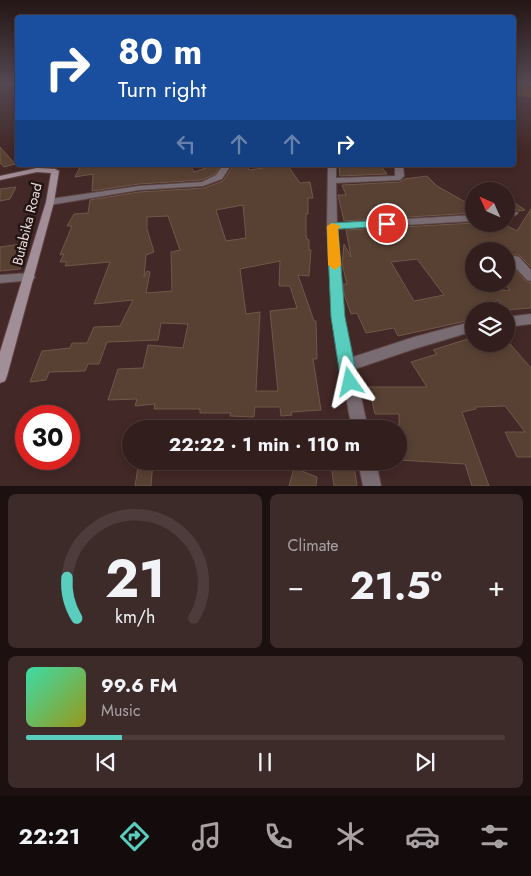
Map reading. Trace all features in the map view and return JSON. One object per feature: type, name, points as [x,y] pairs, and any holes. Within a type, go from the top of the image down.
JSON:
[{"type":"main road","name":"Butabika Road","points":[[0,376],[50,202],[57,168]]},
{"type":"main road","points":[[0,178],[57,168]]},
{"type":"street","points":[[50,202],[140,188],[203,184],[219,177],[226,167]]},
{"type":"street","points":[[332,167],[332,226],[338,317],[358,420]]},
{"type":"street","points":[[332,181],[397,178],[400,176],[399,167]]},
{"type":"street","points":[[332,226],[465,219]]},
{"type":"street","points":[[515,260],[531,277]]},
{"type":"street","points":[[0,279],[29,277]]},
{"type":"street","points":[[515,321],[531,319]]},
{"type":"street","points":[[346,366],[414,343],[465,329]]},
{"type":"street","points":[[369,470],[372,486]]},
{"type":"building","points":[[0,147],[15,164],[4,167],[0,163]]},
{"type":"building","points":[[80,167],[191,167],[194,172],[209,167],[219,167],[215,174],[202,180],[139,184],[92,191],[93,174],[75,177]]},
{"type":"building","points":[[232,167],[248,167],[249,170],[289,167],[300,183],[310,182],[313,198],[308,198],[308,214],[306,214],[306,235],[309,240],[309,250],[311,250],[309,276],[298,275],[314,321],[316,321],[317,359],[313,359],[321,410],[291,412],[292,415],[281,416],[280,407],[255,407],[254,417],[230,416],[231,413],[200,413],[200,409],[154,409],[155,404],[135,406],[137,399],[108,400],[118,369],[143,368],[148,345],[183,348],[188,324],[161,323],[158,340],[107,342],[99,364],[88,364],[85,371],[49,372],[46,380],[30,382],[42,351],[70,348],[72,343],[87,343],[94,327],[120,326],[133,300],[94,304],[110,262],[65,266],[67,262],[60,262],[64,254],[60,255],[72,226],[67,226],[74,214],[88,213],[90,200],[139,192],[204,188],[223,181]],"holes":[[[243,205],[246,238],[226,241],[216,210]],[[168,216],[180,250],[171,252],[172,291],[146,293],[150,272],[147,271],[144,277],[146,255],[154,252],[147,229],[147,217]],[[280,261],[279,286],[290,286],[297,308],[270,311],[278,391],[256,391],[260,312],[246,314],[240,269]]]},
{"type":"building","points":[[339,167],[382,167],[387,174],[340,176]]},
{"type":"building","points":[[427,176],[437,186],[465,202],[465,214],[344,221],[338,195],[346,195],[342,185],[400,182],[404,179]]},
{"type":"building","points":[[16,187],[10,199],[0,201],[0,189]]},
{"type":"building","points":[[515,203],[525,210],[515,209]]},
{"type":"building","points":[[531,209],[531,267],[519,255],[515,255],[515,242],[465,242],[465,292],[515,292],[515,269],[526,281],[531,283],[531,308],[515,309],[515,302],[500,302],[498,300],[494,302],[465,302],[465,321],[398,336],[394,328],[366,333],[357,313],[351,314],[344,294],[343,284],[347,284],[342,264],[344,244],[351,257],[346,230],[465,223],[465,232],[515,232],[515,230],[517,231]],"holes":[[[417,259],[444,295],[414,301],[391,262]]]},
{"type":"building","points":[[28,243],[20,269],[0,271],[0,247]]},
{"type":"building","points":[[465,340],[465,352],[515,352],[515,350],[531,368],[531,457],[517,457],[505,432],[525,432],[505,406],[475,407],[476,409],[462,412],[489,486],[472,486],[465,464],[407,460],[407,420],[399,420],[399,414],[375,414],[369,387],[427,387],[411,362],[437,354],[433,350]]},
{"type":"building","points":[[138,470],[152,470],[151,486],[135,486]]},
{"type":"building","points":[[293,470],[299,470],[317,477],[316,486],[289,486]]},
{"type":"building","points":[[332,470],[355,470],[357,486],[334,486]]},
{"type":"slow traffic","points":[[335,226],[332,226],[335,265]]},
{"type":"route","points":[[350,382],[338,317],[332,226],[387,224]]}]
